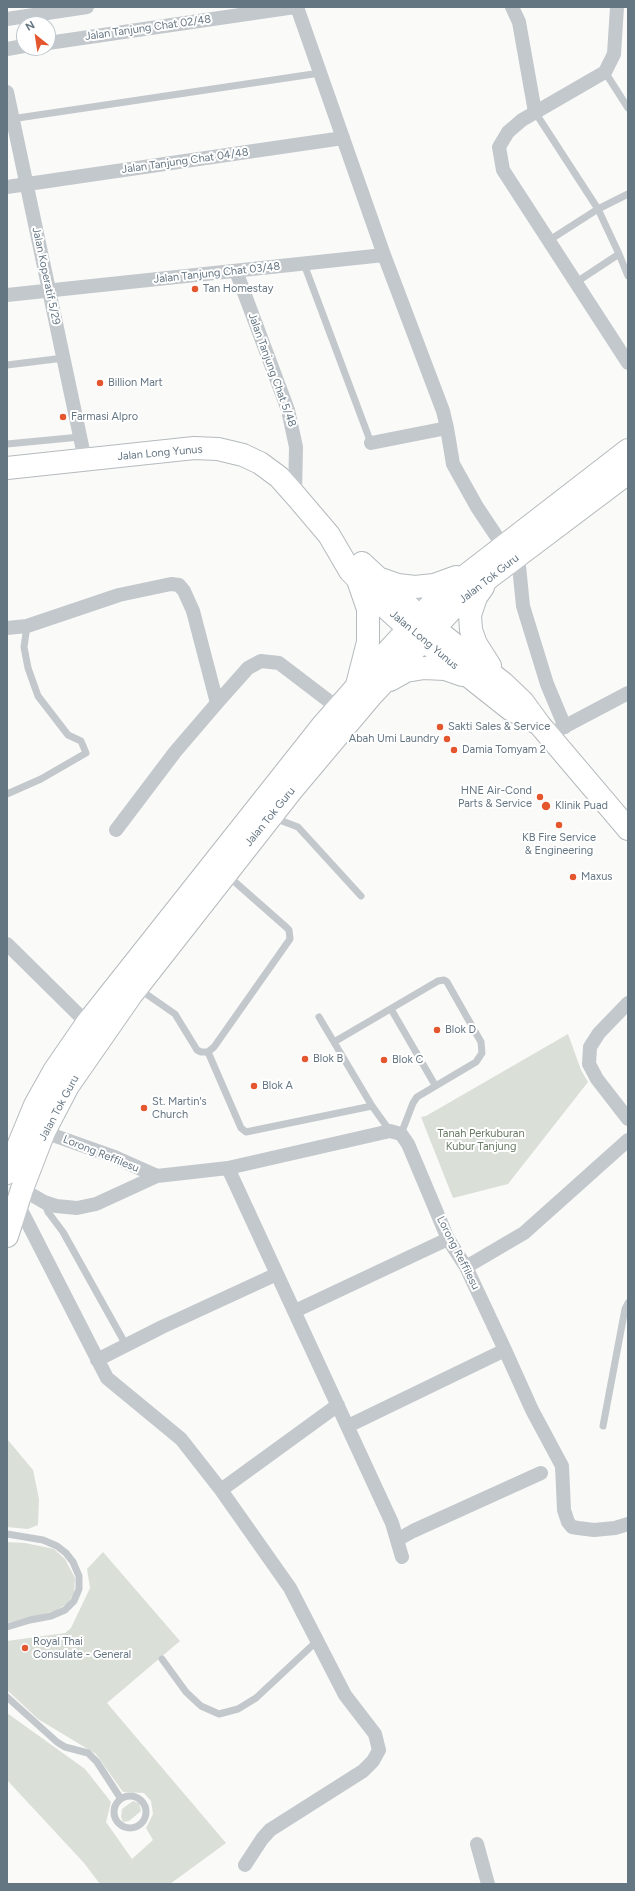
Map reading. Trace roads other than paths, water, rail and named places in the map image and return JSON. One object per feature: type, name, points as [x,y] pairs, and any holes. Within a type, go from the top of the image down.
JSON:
[{"type":"main road","name":"Jalan Long Yunus","points":[[7,468],[194,448],[218,449],[243,455],[260,463],[279,477],[329,535],[350,571],[367,578],[422,629],[493,686],[523,702],[551,729],[628,828]]},
{"type":"main road","name":"Jalan Tok Guru","points":[[7,1236],[44,1132],[68,1086],[137,988],[270,816],[364,691],[422,629],[438,597],[484,572],[628,450]]},
{"type":"main road","name":"Jalan Tok Guru","points":[[510,551],[628,473]]},
{"type":"main road","points":[[484,572],[434,585],[415,587],[367,578],[364,594],[368,609],[368,642],[364,691],[406,671],[424,668],[445,669],[493,686]]},
{"type":"main road","points":[[484,572],[470,615],[471,630],[476,644],[483,656],[493,686]]},
{"type":"main road","name":"Jalan Tok Guru","points":[[7,1173],[34,1105],[54,1071],[87,1023],[338,708],[364,691]]},
{"type":"street","points":[[7,19],[87,7]]},
{"type":"street","points":[[296,7],[384,255],[443,411],[453,464],[477,507],[510,551],[524,606],[547,684],[551,729],[628,693]]},
{"type":"street","name":"Jalan Tanjung Chat 02/48","points":[[56,42],[296,7]]},
{"type":"street","points":[[512,7],[519,22],[535,112]]},
{"type":"street","points":[[617,7],[614,54],[605,72],[535,112],[508,132],[499,147],[503,170],[628,363]]},
{"type":"street","name":"Jalan Koperatif 5/29","points":[[7,92],[10,119],[26,184],[85,460]]},
{"type":"street","name":"Jalan Tanjung Chat 04/48","points":[[7,187],[343,138]]},
{"type":"street","name":"Jalan Tanjung Chat 03/48","points":[[7,295],[384,255]]},
{"type":"street","name":"Jalan Tanjung Chat 5/48","points":[[236,271],[288,410],[295,436],[295,495]]},
{"type":"street","points":[[371,443],[447,428]]},
{"type":"street","points":[[7,628],[27,626],[119,595],[171,584],[179,585],[184,591],[193,611],[216,703]]},
{"type":"street","points":[[116,830],[175,752],[248,668],[261,661],[279,663],[338,708]]},
{"type":"street","points":[[7,944],[87,1023]]},
{"type":"street","points":[[628,1003],[599,1033],[590,1047],[589,1064],[597,1080],[628,1119]]},
{"type":"street","name":"Lorong Reffilesu","points":[[44,1132],[112,1156],[157,1176]]},
{"type":"street","name":"Lorong Reffilesu","points":[[20,1197],[56,1206],[77,1208],[96,1204],[157,1176],[228,1168],[396,1133],[408,1144],[448,1239],[466,1267],[506,1350],[532,1410],[562,1466],[564,1510],[568,1522],[572,1527],[594,1530],[615,1528],[628,1524]]},
{"type":"street","points":[[466,1267],[524,1233],[628,1140]]},
{"type":"street","points":[[228,1168],[392,1523],[402,1557]]},
{"type":"street","points":[[20,1197],[97,1360],[107,1378],[113,1385],[182,1439],[221,1490],[290,1588],[345,1696],[375,1734],[379,1750],[373,1761],[363,1771],[270,1830],[262,1839],[245,1865]]},
{"type":"street","points":[[294,1311],[448,1239]]},
{"type":"street","points":[[97,1360],[277,1274]]},
{"type":"street","points":[[348,1426],[506,1350]]},
{"type":"street","points":[[221,1490],[338,1405]]},
{"type":"street","points":[[397,1540],[541,1473]]},
{"type":"street","points":[[477,1844],[488,1884]]},
{"type":"lane","points":[[605,72],[628,108]]},
{"type":"lane","points":[[10,119],[320,73]]},
{"type":"lane","points":[[535,112],[598,209],[628,276]]},
{"type":"lane","points":[[548,241],[598,209],[628,194]]},
{"type":"lane","points":[[575,283],[619,254]]},
{"type":"lane","points":[[304,264],[371,443]]},
{"type":"lane","points":[[7,365],[64,358]]},
{"type":"lane","points":[[7,444],[80,437]]},
{"type":"lane","points":[[7,794],[41,779],[86,753],[81,741],[68,735],[38,696],[28,668],[24,646],[27,626]]},
{"type":"lane","points":[[270,816],[298,827],[361,896]]},
{"type":"lane","points":[[137,988],[175,1014],[197,1050],[201,1052],[208,1052],[214,1047],[290,939],[289,930],[286,927],[225,874]]},
{"type":"lane","points":[[319,1017],[372,1106],[396,1133],[413,1103],[423,1092],[476,1062],[482,1053],[481,1042],[449,985],[444,980],[438,981],[334,1042]]},
{"type":"lane","points":[[391,1009],[435,1085]]},
{"type":"lane","points":[[208,1052],[241,1128],[246,1132],[372,1106]]},
{"type":"lane","points":[[44,1202],[48,1212],[63,1232],[126,1345]]},
{"type":"lane","points":[[603,1426],[625,1309],[628,1303]]},
{"type":"lane","points":[[7,1534],[43,1540],[57,1546],[66,1553],[73,1562],[78,1576],[79,1589],[74,1601],[65,1610],[51,1616],[30,1620],[7,1627]]},
{"type":"lane","points":[[162,1659],[186,1692],[201,1706],[219,1714],[238,1709],[256,1698],[317,1641]]},
{"type":"lane","points":[[7,1697],[57,1742],[66,1747],[88,1753],[97,1762],[121,1799]]},
{"type":"lane","points":[[131,1796],[136,1797],[144,1803],[146,1818],[139,1826],[128,1828],[118,1824],[115,1819],[114,1808],[121,1799],[131,1796]]},
{"type":"place","name":"Tan Homestay","points":[[195,289]]},
{"type":"place","name":"Billion Mart","points":[[100,383]]},
{"type":"place","name":"Farmasi Alpro","points":[[63,417]]},
{"type":"place","name":"Sakti Sales & Service","points":[[440,727]]},
{"type":"place","name":"Abah Umi Laundry","points":[[447,739]]},
{"type":"place","name":"Damia Tomyam 2","points":[[454,750]]},
{"type":"place","name":"HNE Air-Cond Parts & Service","points":[[540,797]]},
{"type":"place","name":"Klinik Puad","points":[[546,806]]},
{"type":"place","name":"KB Fire Service & Engineering","points":[[559,825]]},
{"type":"place","name":"Maxus","points":[[573,877]]},
{"type":"place","name":"Blok D","points":[[437,1030]]},
{"type":"place","name":"Blok B","points":[[305,1059]]},
{"type":"place","name":"Blok C","points":[[384,1060]]},
{"type":"place","name":"Blok A","points":[[254,1086]]},
{"type":"place","name":"St. Martin's Church","points":[[144,1108]]},
{"type":"place","name":"Royal Thai Consulate - General","points":[[25,1648]]},
{"type":"park label","name":"Tanah Perkuburan Kubur Tanjung","points":[[481,1140]]}]
